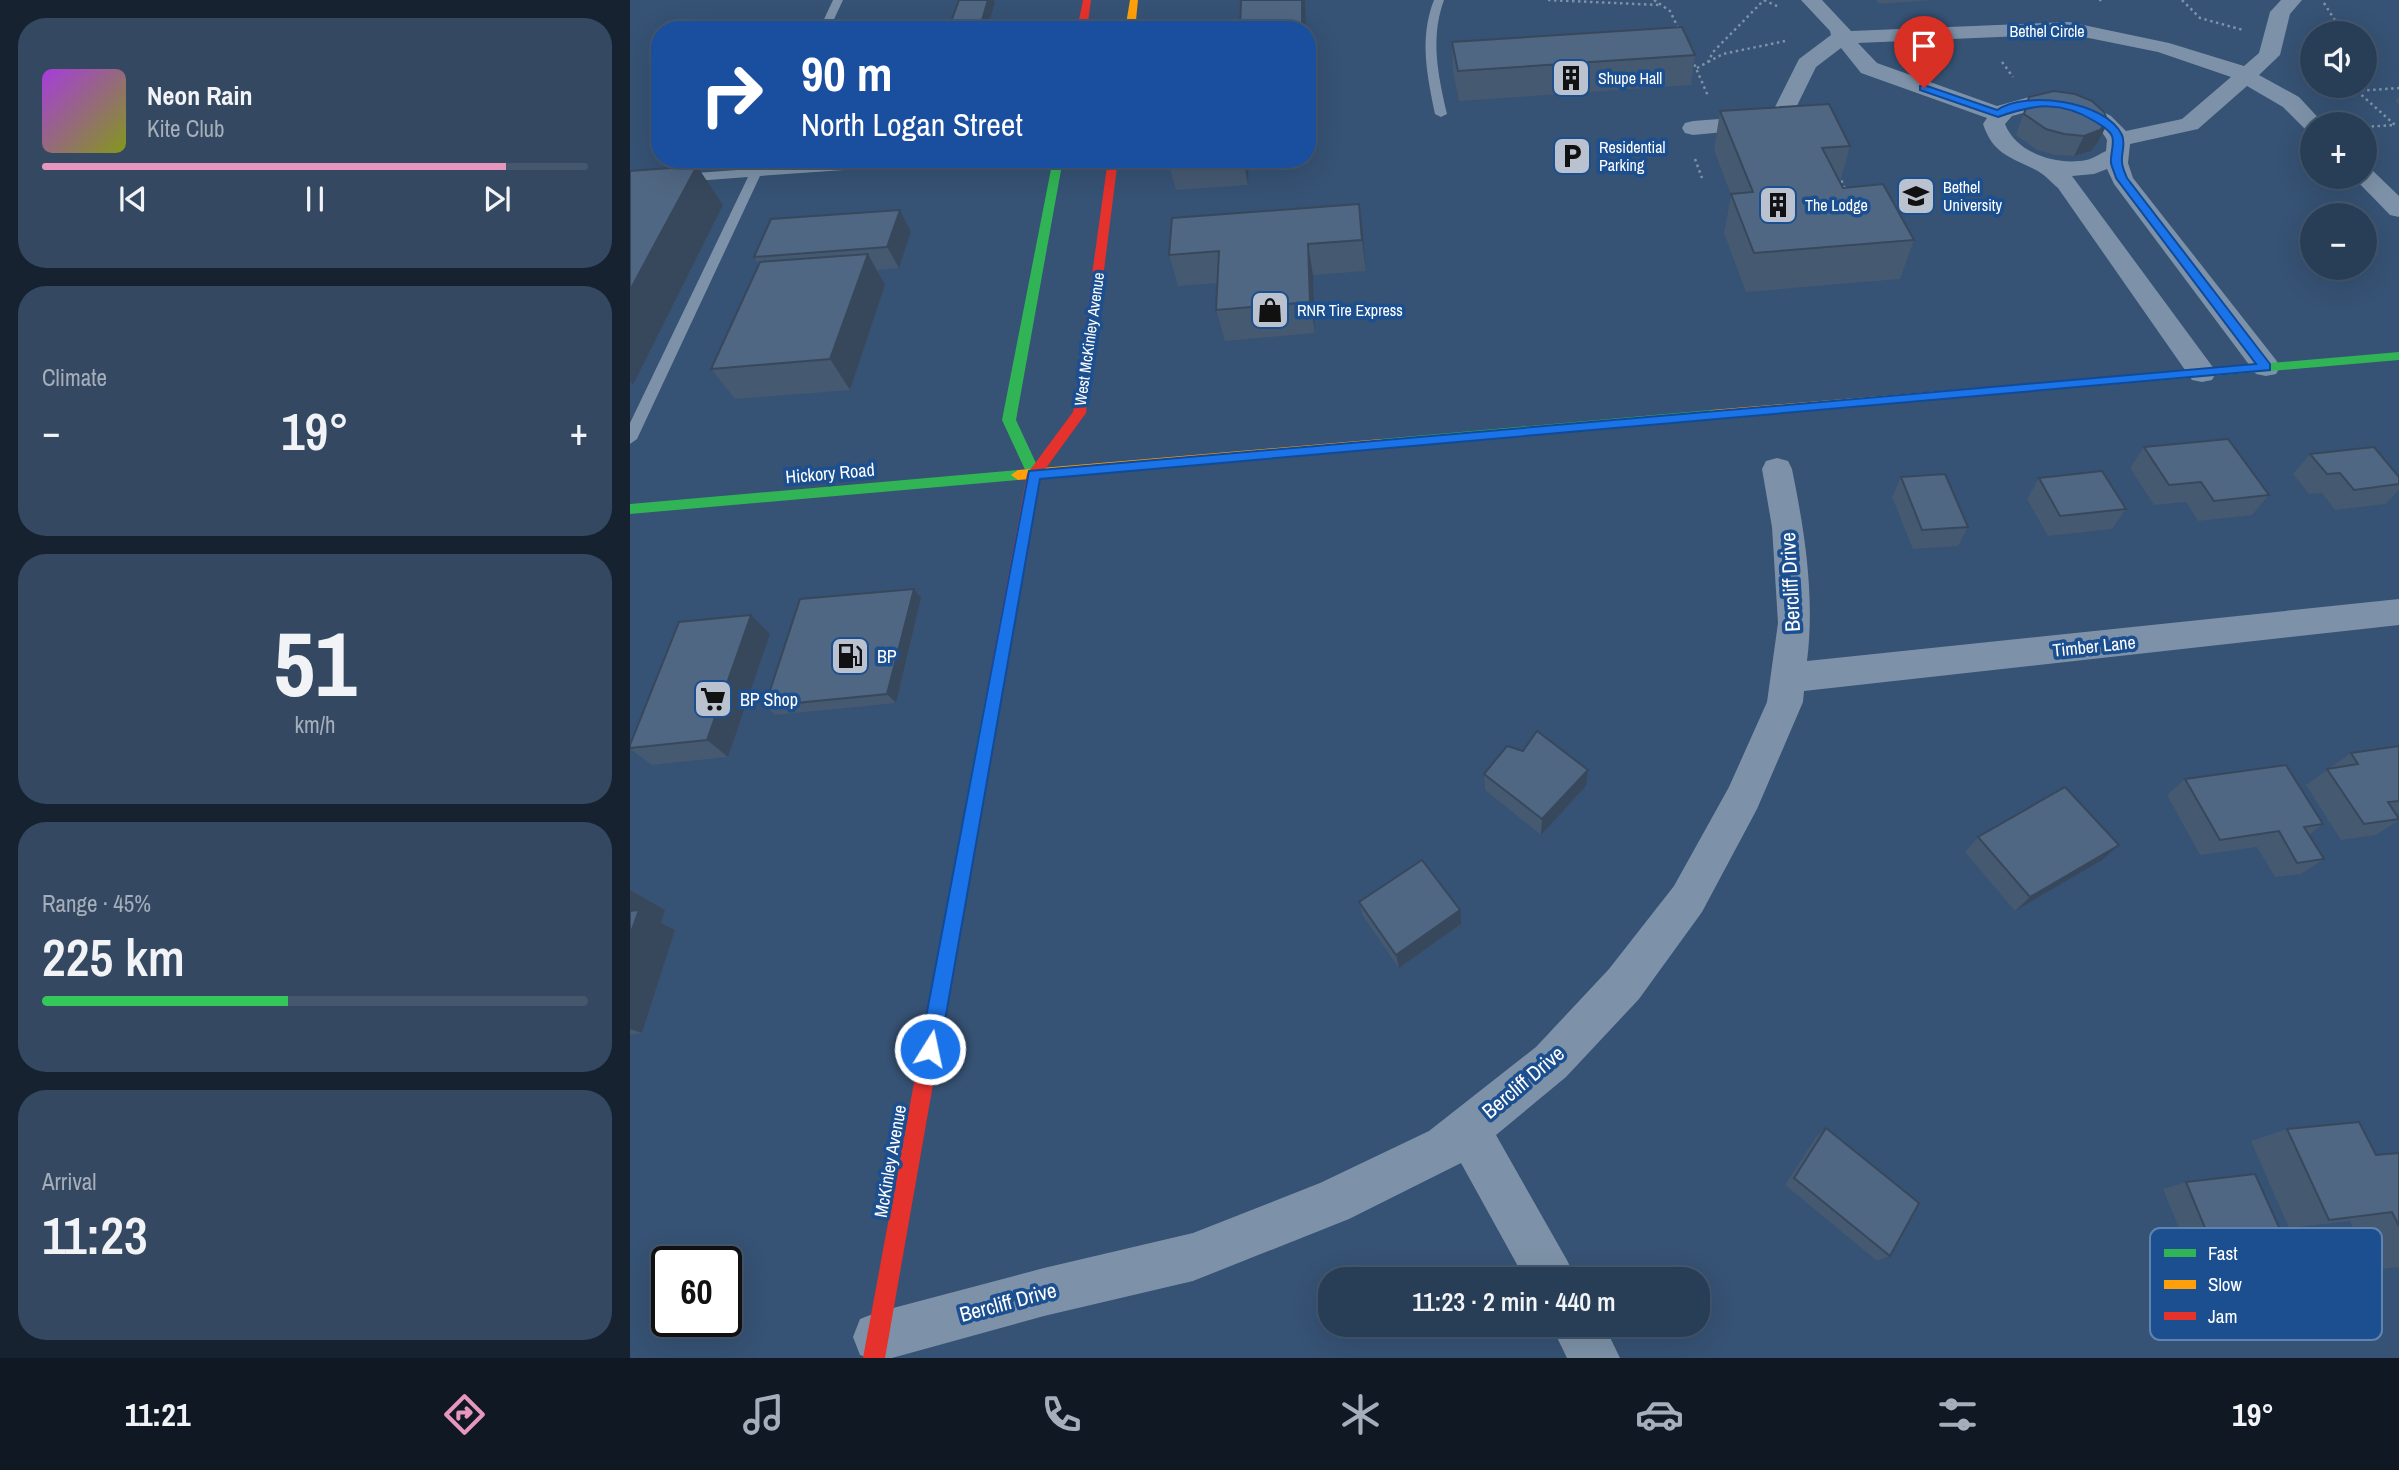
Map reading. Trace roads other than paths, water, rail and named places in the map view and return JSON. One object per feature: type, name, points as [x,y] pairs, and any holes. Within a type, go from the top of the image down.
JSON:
[{"type":"main road","points":[[1084,21],[1087,0]]},
{"type":"main road","points":[[1132,21],[1135,0]]},
{"type":"main road","points":[[1034,474],[1009,420],[1056,168]]},
{"type":"main road","name":"West McKinley Avenue","points":[[1034,474],[1079,414],[1112,168]]},
{"type":"main road","name":"Hickory Road","points":[[630,509],[2399,356]]},
{"type":"main road","name":"McKinley Avenue","points":[[876,1348],[1034,474]]},
{"type":"street","points":[[1811,0],[1840,29],[1842,37],[1869,68]]},
{"type":"street","points":[[2266,367],[2122,178],[2116,163],[2118,146],[2113,129],[2101,120],[2069,106],[2033,103],[2007,108],[1998,114],[1993,122],[1993,132],[1999,142],[2026,160],[2071,169],[2095,167],[2118,146],[2190,124],[2269,55],[2280,12],[2292,0]]},
{"type":"street","name":"Bethel Circle","points":[[1842,37],[1922,36],[2068,28],[2162,47],[2251,72],[2301,112]]},
{"type":"street","points":[[1693,128],[1779,121],[1807,64],[1842,37]]},
{"type":"street","points":[[1819,57],[1869,68],[1998,114]]},
{"type":"street","points":[[2045,165],[2066,183],[2202,373]]},
{"type":"street","points":[[2377,188],[2399,210]]},
{"type":"street","name":"Bercliff Drive","points":[[876,1348],[1044,1292],[1193,1257],[1332,1202],[1445,1147],[1551,1062],[1624,984],[1688,899],[1744,797],[1785,702],[1795,623],[1788,527],[1777,469]]},
{"type":"street","name":"Timber Lane","points":[[1788,678],[2399,612]]},
{"type":"street","points":[[1466,1129],[1544,1267]]},
{"type":"street","points":[[1583,1337],[1595,1358]]},
{"type":"lane","points":[[828,21],[838,0]]},
{"type":"lane","points":[[1439,0],[1430,18],[1432,71],[1441,114]]},
{"type":"lane","points":[[630,439],[758,168]]},
{"type":"lane","points":[[668,179],[823,168]]},
{"type":"place","name":"Shupe Hall","points":[[1571,78]]},
{"type":"place","name":"Residential Parking","points":[[1572,156]]},
{"type":"place","name":"Bethel University","points":[[1916,196]]},
{"type":"place","name":"The Lodge","points":[[1778,205]]},
{"type":"place","name":"RNR Tire Express","points":[[1270,310]]},
{"type":"place","name":"BP","points":[[850,656]]},
{"type":"place","name":"BP Shop","points":[[713,699]]}]
